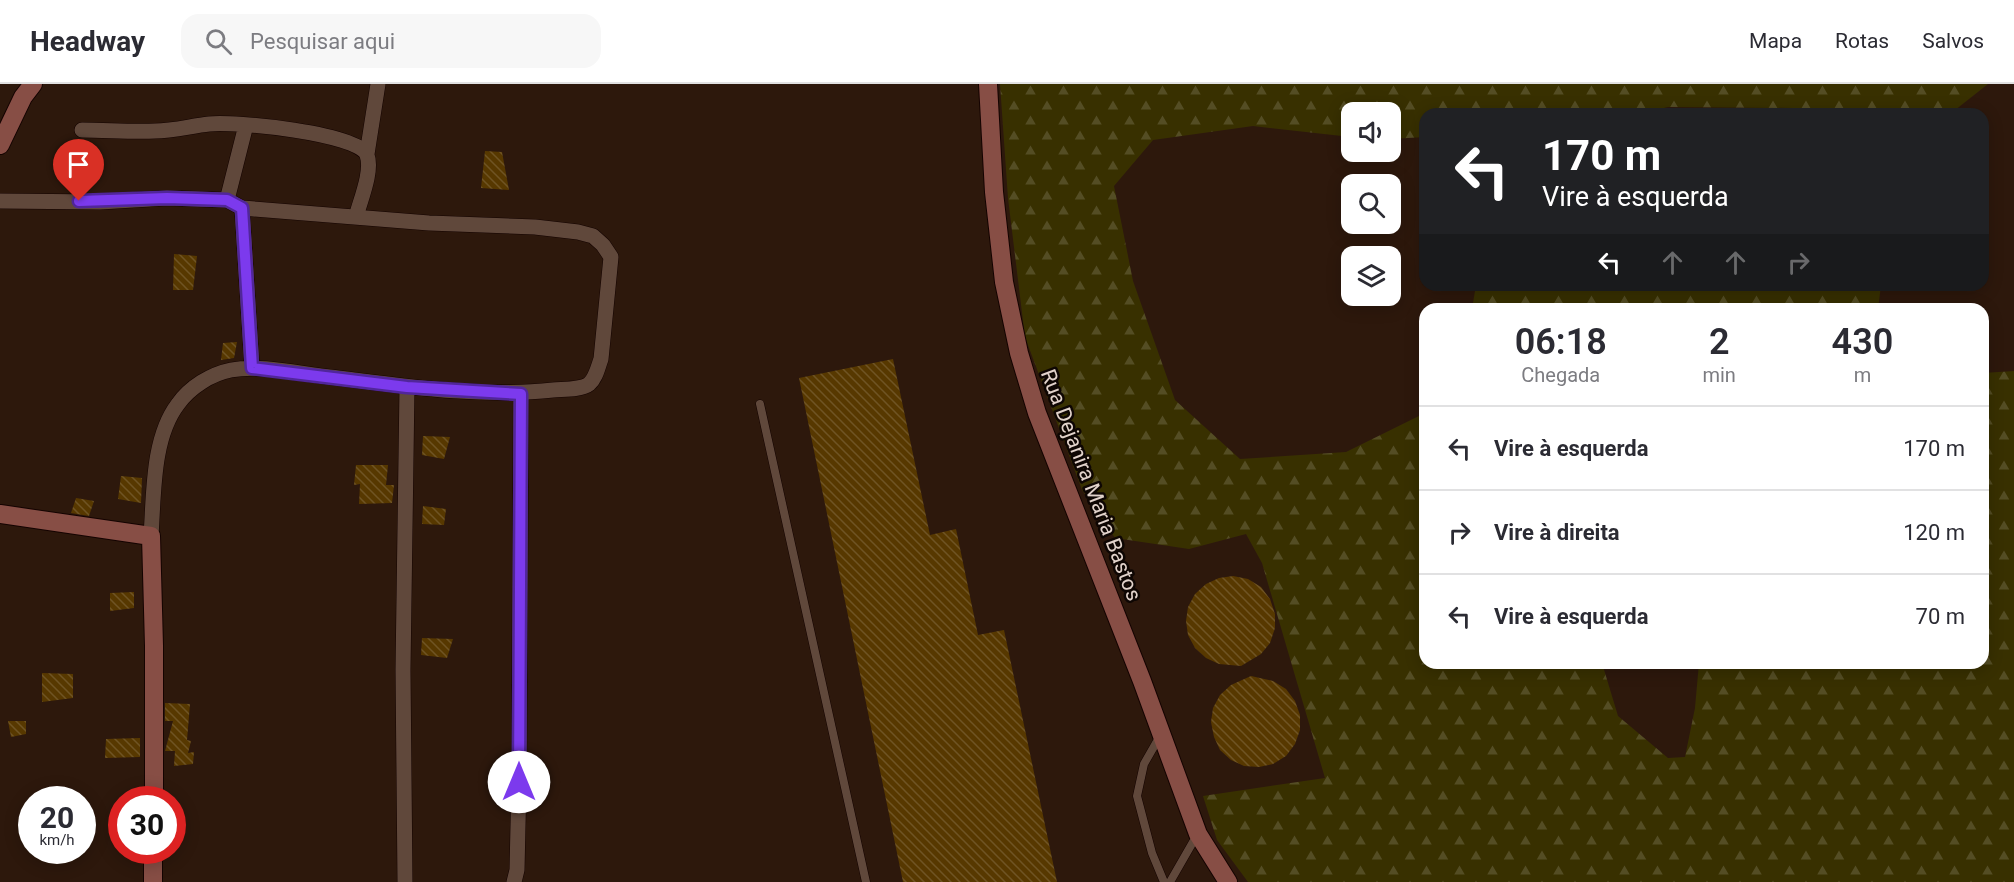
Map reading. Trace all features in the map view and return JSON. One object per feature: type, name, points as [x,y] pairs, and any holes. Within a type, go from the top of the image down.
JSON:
[{"type":"main road","points":[[0,145],[23,97],[33,84]]},
{"type":"main road","name":"Rua Dejanira Maria Bastos","points":[[988,84],[994,192],[1004,282],[1019,353],[1037,413],[1198,834],[1228,882]]},
{"type":"main road","points":[[0,514],[151,536],[154,786]]},
{"type":"main road","points":[[153,864],[153,882]]},
{"type":"street","points":[[356,217],[367,178],[369,163],[367,154],[378,84]]},
{"type":"street","points":[[82,130],[155,131],[209,124],[280,127],[313,133],[361,147],[367,154]]},
{"type":"street","points":[[227,200],[246,125]]},
{"type":"street","points":[[0,201],[167,198],[227,200],[242,208],[429,223],[535,227],[567,230],[593,236],[603,245],[610,257],[601,360],[596,374],[588,384],[575,388],[521,394],[407,387],[252,368],[217,373],[197,385],[178,403],[159,445],[151,536]]},
{"type":"street","points":[[242,208],[252,368]]},
{"type":"street","points":[[405,882],[403,670],[407,387]]},
{"type":"street","points":[[514,882],[517,870],[519,782],[521,394]]},
{"type":"lane","points":[[760,404],[866,882]]},
{"type":"lane","points":[[1161,734],[1144,764],[1137,796],[1152,853],[1164,882]]},
{"type":"lane","points":[[1170,882],[1198,834]]},
{"type":"green space","points":[[1000,84],[1988,84],[1958,108],[1419,108],[1419,137],[1401,138],[1401,102],[1341,102],[1341,136],[1253,126],[1153,140],[1114,186],[1133,281],[1175,400],[1240,459],[1346,452],[1419,416],[1419,669],[1604,669],[1618,716],[1668,758],[1685,757],[1695,708],[1698,669],[1989,669],[1989,373],[2014,371],[2014,882],[1248,882],[1217,840],[1203,796],[1325,778],[1262,563],[1246,534],[1189,549],[1115,538],[1082,490],[1025,337],[1008,198]]},
{"type":"green space","points":[[1475,291],[1880,291],[1879,303],[1473,303]]},
{"type":"building","points":[[485,151],[502,152],[509,190],[481,188]]},
{"type":"building","points":[[174,254],[197,256],[193,290],[173,290]]},
{"type":"building","points":[[237,342],[234,358],[221,360],[223,343]]},
{"type":"building","points":[[893,359],[930,535],[956,529],[978,635],[1004,630],[1057,882],[903,882],[799,378]]},
{"type":"building","points":[[423,436],[450,437],[444,459],[422,455]]},
{"type":"building","points":[[356,465],[388,465],[386,485],[394,485],[392,503],[359,504],[360,484],[354,485]]},
{"type":"building","points":[[121,476],[142,478],[141,503],[118,499]]},
{"type":"building","points":[[76,498],[94,501],[89,516],[71,513]]},
{"type":"building","points":[[423,506],[446,509],[444,525],[422,524]]},
{"type":"building","points":[[1233,576],[1248,579],[1261,587],[1270,599],[1275,614],[1275,628],[1270,643],[1261,654],[1241,666],[1219,664],[1206,658],[1195,648],[1188,635],[1186,621],[1188,607],[1195,594],[1206,584],[1219,578]]},
{"type":"building","points":[[134,592],[134,608],[110,611],[110,593]]},
{"type":"building","points":[[422,638],[453,639],[447,658],[421,655]]},
{"type":"building","points":[[42,673],[73,674],[73,698],[42,702]]},
{"type":"building","points":[[1251,676],[1273,681],[1286,689],[1295,701],[1300,715],[1300,730],[1295,744],[1286,756],[1273,764],[1259,767],[1244,766],[1231,760],[1220,750],[1211,722],[1213,708],[1220,695],[1231,685]]},
{"type":"building","points":[[165,703],[190,704],[187,740],[191,741],[188,753],[194,752],[193,764],[174,766],[175,751],[165,751],[173,721],[165,721]]},
{"type":"building","points":[[8,721],[26,721],[26,734],[11,737]]},
{"type":"building","points":[[140,738],[140,757],[105,758],[106,739]]},
{"type":"route","points":[[79,201],[167,198],[227,200],[242,208],[252,368],[407,387],[521,394],[519,782]]}]
